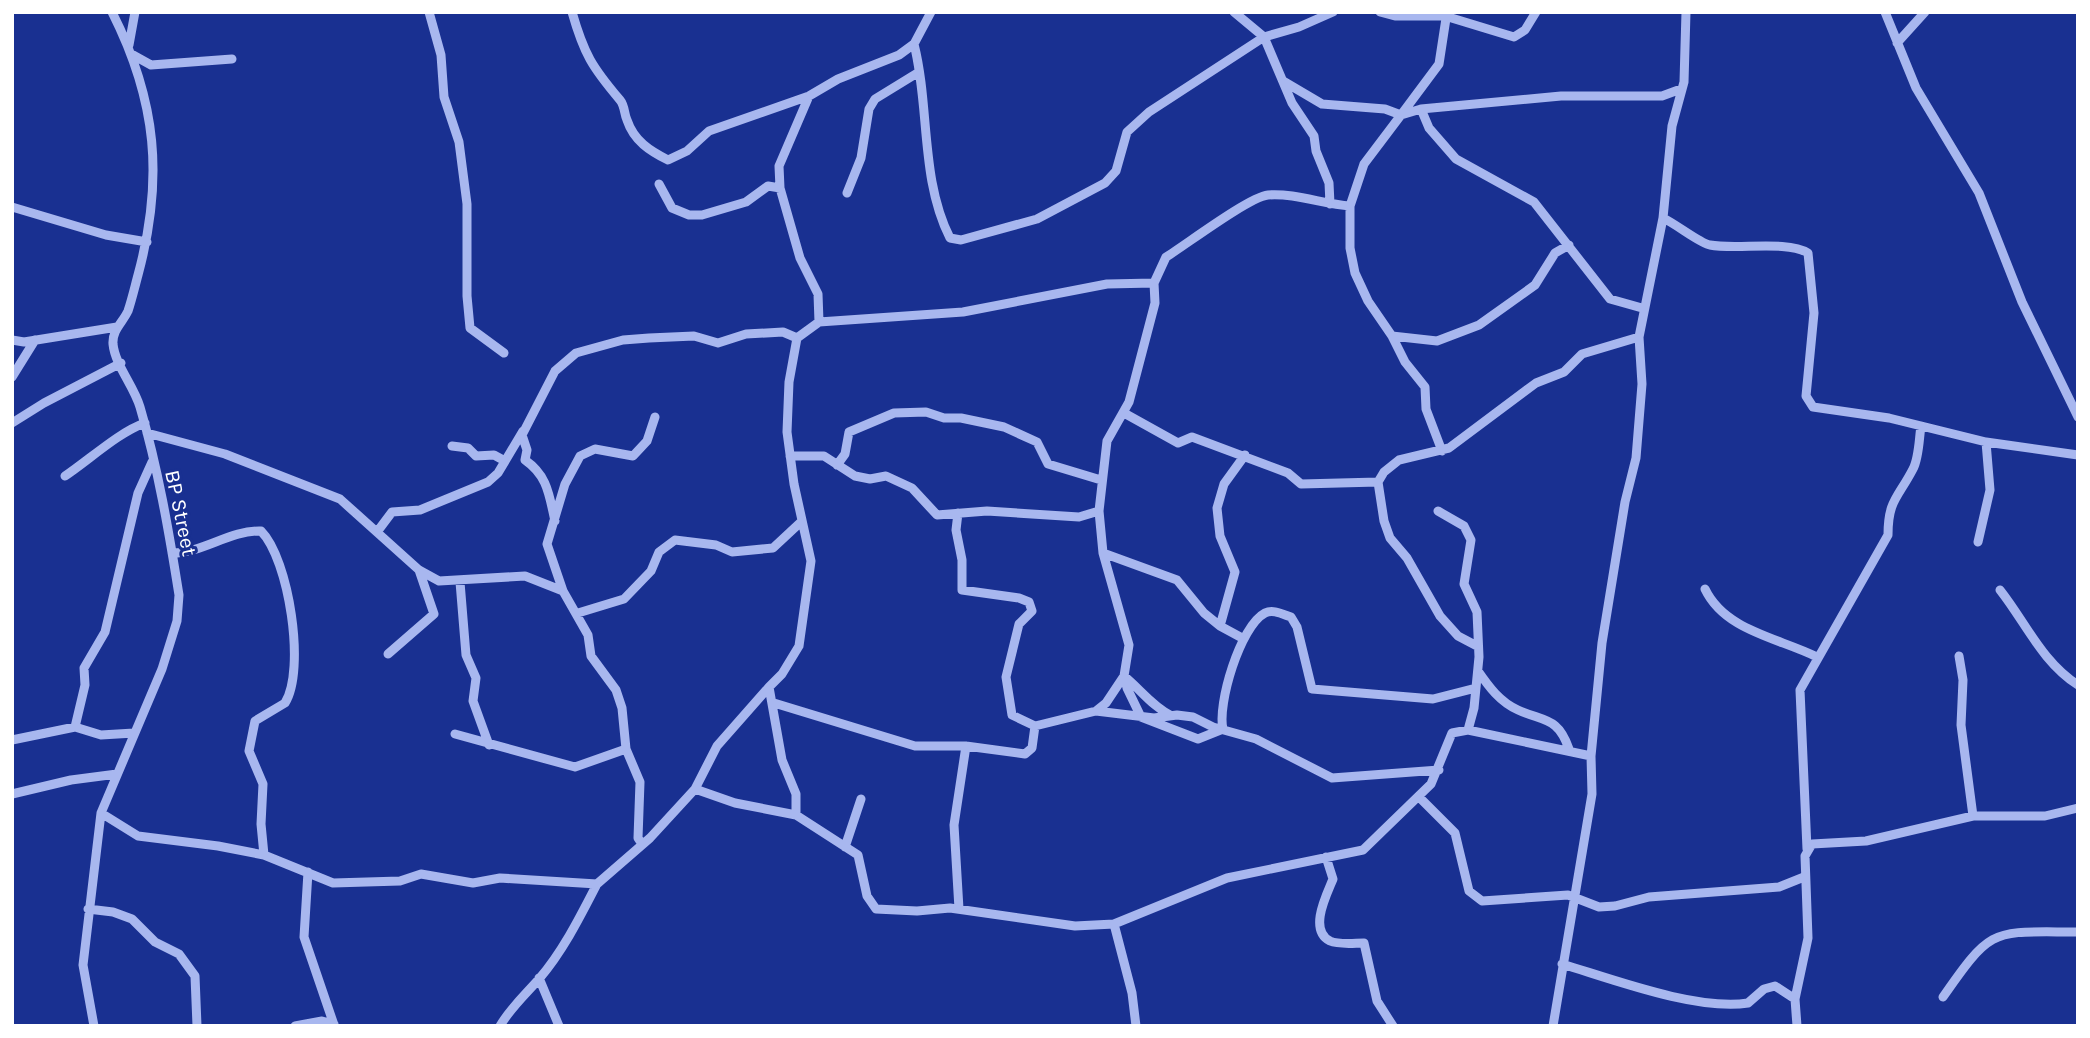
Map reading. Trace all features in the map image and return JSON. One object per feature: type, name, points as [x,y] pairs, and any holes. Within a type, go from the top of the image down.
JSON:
[{"type":"street","points":[[12,340],[35,340],[117,327],[127,313],[147,242],[155,179],[153,134],[131,50],[112,12]]},
{"type":"street","points":[[131,50],[135,12]]},
{"type":"street","points":[[429,12],[441,55],[444,97],[459,142],[466,192],[470,328],[504,353]]},
{"type":"street","points":[[572,12],[585,55],[610,91],[623,104],[635,135],[645,148],[668,160],[687,151],[709,131],[809,96],[838,79],[899,55],[914,44],[931,12]]},
{"type":"street","points":[[1234,12],[1264,37],[1292,103],[1314,136],[1316,151],[1331,192],[1330,204]]},
{"type":"street","points":[[914,44],[932,179],[943,225],[950,238],[961,240],[1037,219],[1105,183],[1116,171],[1127,132],[1149,111],[1264,37],[1299,27],[1333,12]]},
{"type":"street","points":[[1380,12],[1395,16],[1446,14],[1514,37],[1525,30],[1536,12]]},
{"type":"street","points":[[1553,1026],[1592,794],[1591,756],[1602,643],[1639,431],[1642,384],[1639,337],[1642,308],[1664,218],[1672,126],[1686,60],[1686,12]]},
{"type":"street","points":[[1885,12],[1916,89],[1979,192],[2022,302],[2078,417]]},
{"type":"street","points":[[1897,43],[1925,12]]},
{"type":"street","points":[[1443,451],[1426,409],[1425,387],[1405,362],[1392,336],[1368,301],[1355,273],[1350,248],[1350,206],[1364,164],[1439,64],[1446,14]]},
{"type":"street","points":[[131,50],[151,65],[232,59]]},
{"type":"street","points":[[847,193],[861,158],[869,109],[875,99],[919,72]]},
{"type":"street","points":[[1283,81],[1322,104],[1385,109],[1401,115],[1421,109],[1561,96],[1662,96],[1681,89]]},
{"type":"street","points":[[809,96],[781,154],[780,188],[800,258],[818,294],[819,322]]},
{"type":"street","points":[[1421,109],[1429,128],[1457,159],[1534,202],[1610,299],[1642,308]]},
{"type":"street","points":[[659,184],[672,208],[690,215],[702,215],[746,202],[768,186],[780,188]]},
{"type":"street","points":[[1223,729],[1208,738],[1198,739],[1141,717],[1126,688],[1124,676],[1129,645],[1103,553],[1099,511],[1107,441],[1124,413],[1155,303],[1154,283],[1166,257],[1233,214],[1248,200],[1282,195],[1350,206]]},
{"type":"street","points":[[12,207],[106,235],[147,242]]},
{"type":"street","points":[[1664,218],[1684,227],[1708,245],[1784,248],[1808,253],[1814,313],[1806,396],[1813,407],[1889,418],[1986,442],[2078,455]]},
{"type":"street","points":[[1392,336],[1437,341],[1479,325],[1535,285],[1555,253],[1569,245]]},
{"type":"street","points":[[500,1026],[514,1004],[539,978],[568,939],[597,884],[642,844],[695,789],[716,746],[782,674],[799,646],[811,561],[787,432],[789,382],[797,338],[819,322],[963,312],[1107,284],[1154,283]]},
{"type":"street","name":"BP Street","points":[[94,1026],[83,965],[101,813],[162,670],[177,621],[179,595],[146,428],[136,392],[113,341],[117,327]]},
{"type":"street","points":[[377,532],[397,510],[420,510],[488,482],[523,432],[555,371],[576,353],[623,340],[649,338],[694,336],[718,343],[746,334],[783,331],[797,338]]},
{"type":"street","points":[[1477,646],[1458,636],[1440,616],[1407,558],[1390,538],[1384,521],[1378,482],[1384,472],[1399,460],[1443,451],[1536,383],[1564,372],[1582,354],[1639,337]]},
{"type":"street","points":[[12,377],[35,340]]},
{"type":"street","points":[[12,424],[44,403],[121,363]]},
{"type":"street","points":[[837,465],[845,454],[849,432],[894,413],[917,410],[1004,426],[1037,442],[1048,464],[1101,480]]},
{"type":"street","points":[[1124,413],[1178,443],[1192,437],[1245,455],[1288,473],[1307,485],[1378,482]]},
{"type":"street","points":[[642,844],[638,838],[640,782],[626,749],[622,708],[616,690],[591,656],[588,635],[578,613],[563,591],[548,550],[565,484],[580,456],[595,449],[633,456],[647,441],[655,417]]},
{"type":"street","points":[[1797,1026],[1795,999],[1808,938],[1800,690],[1888,535],[1888,517],[1894,497],[1914,467],[1921,426]]},
{"type":"street","points":[[65,476],[118,436],[146,428],[225,454],[340,499],[419,570],[439,581],[460,582],[525,576],[563,591]]},
{"type":"street","points":[[523,432],[527,450],[525,460],[536,468],[547,484],[555,521]]},
{"type":"street","points":[[1978,542],[1990,490],[1986,442]]},
{"type":"street","points":[[452,446],[468,448],[476,456],[494,455],[505,461]]},
{"type":"street","points":[[1220,626],[1235,572],[1220,536],[1217,508],[1224,484],[1245,455]]},
{"type":"street","points":[[790,456],[824,456],[855,476],[870,479],[886,476],[912,488],[937,515],[958,513],[1079,517],[1099,511]]},
{"type":"street","points":[[75,727],[85,685],[84,668],[108,623],[132,515],[152,462]]},
{"type":"street","points":[[1438,511],[1464,526],[1471,540],[1463,578],[1477,612],[1478,671],[1468,730]]},
{"type":"street","points":[[958,513],[956,530],[962,560],[962,590],[1029,602],[1032,611],[1019,624],[1006,677],[1012,715],[1035,726],[1096,711],[1141,717],[1193,717],[1293,755],[1332,778],[1439,770]]},
{"type":"street","points":[[578,613],[624,599],[651,571],[659,552],[674,540],[716,545],[732,552],[773,548],[803,521]]},
{"type":"street","points":[[172,553],[185,553],[247,531],[261,531],[272,542],[280,559],[292,606],[292,682],[285,703],[256,721],[249,744],[263,784],[261,824],[264,855]]},
{"type":"street","points":[[1103,553],[1177,580],[1220,626],[1244,639]]},
{"type":"street","points":[[388,654],[434,614],[419,570]]},
{"type":"street","points":[[460,582],[466,655],[476,678],[473,701],[489,745]]},
{"type":"street","points":[[1705,589],[1712,603],[1738,625],[1817,657]]},
{"type":"street","points":[[2000,590],[2019,614],[2042,653],[2078,685]]},
{"type":"street","points":[[1223,729],[1220,715],[1244,639],[1266,613],[1272,611],[1291,617],[1297,627],[1308,682],[1312,689],[1319,692],[1397,694],[1433,699],[1476,688]]},
{"type":"street","points":[[1959,656],[1963,680],[1961,725],[1973,816]]},
{"type":"street","points":[[1478,671],[1492,691],[1517,710],[1541,717],[1560,729],[1569,749]]},
{"type":"street","points":[[1096,711],[1106,703],[1124,676]]},
{"type":"street","points":[[1124,676],[1144,692],[1156,708],[1170,715]]},
{"type":"street","points":[[769,687],[774,703],[782,760],[796,794],[796,815]]},
{"type":"street","points":[[774,703],[915,746],[966,746],[1025,754],[1032,748],[1035,726]]},
{"type":"street","points":[[12,740],[75,727],[101,735],[134,733]]},
{"type":"street","points":[[695,789],[735,803],[796,815],[845,847],[861,861],[867,896],[876,909],[959,909],[1075,926],[1114,924],[1227,878],[1363,850],[1419,797],[1439,770],[1452,733],[1468,730],[1569,749],[1591,756]]},
{"type":"street","points":[[455,734],[575,767],[626,749]]},
{"type":"street","points":[[959,909],[954,825],[966,746]]},
{"type":"street","points":[[12,794],[71,780],[117,774]]},
{"type":"street","points":[[1419,797],[1455,833],[1469,891],[1482,901],[1548,894],[1575,896],[1599,907],[1615,906],[1650,897],[1779,887],[1804,877]]},
{"type":"street","points":[[845,847],[861,799]]},
{"type":"street","points":[[1807,849],[1817,842],[1866,841],[1973,816],[2045,816],[2078,808]]},
{"type":"street","points":[[101,813],[138,836],[264,855],[341,884],[400,881],[421,874],[473,883],[500,878],[597,884]]},
{"type":"street","points":[[1326,857],[1333,879],[1324,900],[1320,928],[1324,936],[1333,942],[1364,943],[1377,1001],[1393,1026]]},
{"type":"street","points":[[295,1026],[334,1024],[304,937],[308,872]]},
{"type":"street","points":[[88,909],[113,912],[132,919],[155,943],[179,954],[195,976],[197,1026]]},
{"type":"street","points":[[1114,924],[1132,993],[1136,1026]]},
{"type":"street","points":[[1943,997],[1976,950],[1988,940],[2013,932],[2078,932]]},
{"type":"street","points":[[1562,964],[1652,992],[1703,1003],[1748,1003],[1764,989],[1775,986],[1795,999]]},
{"type":"street","points":[[539,978],[559,1026]]}]
